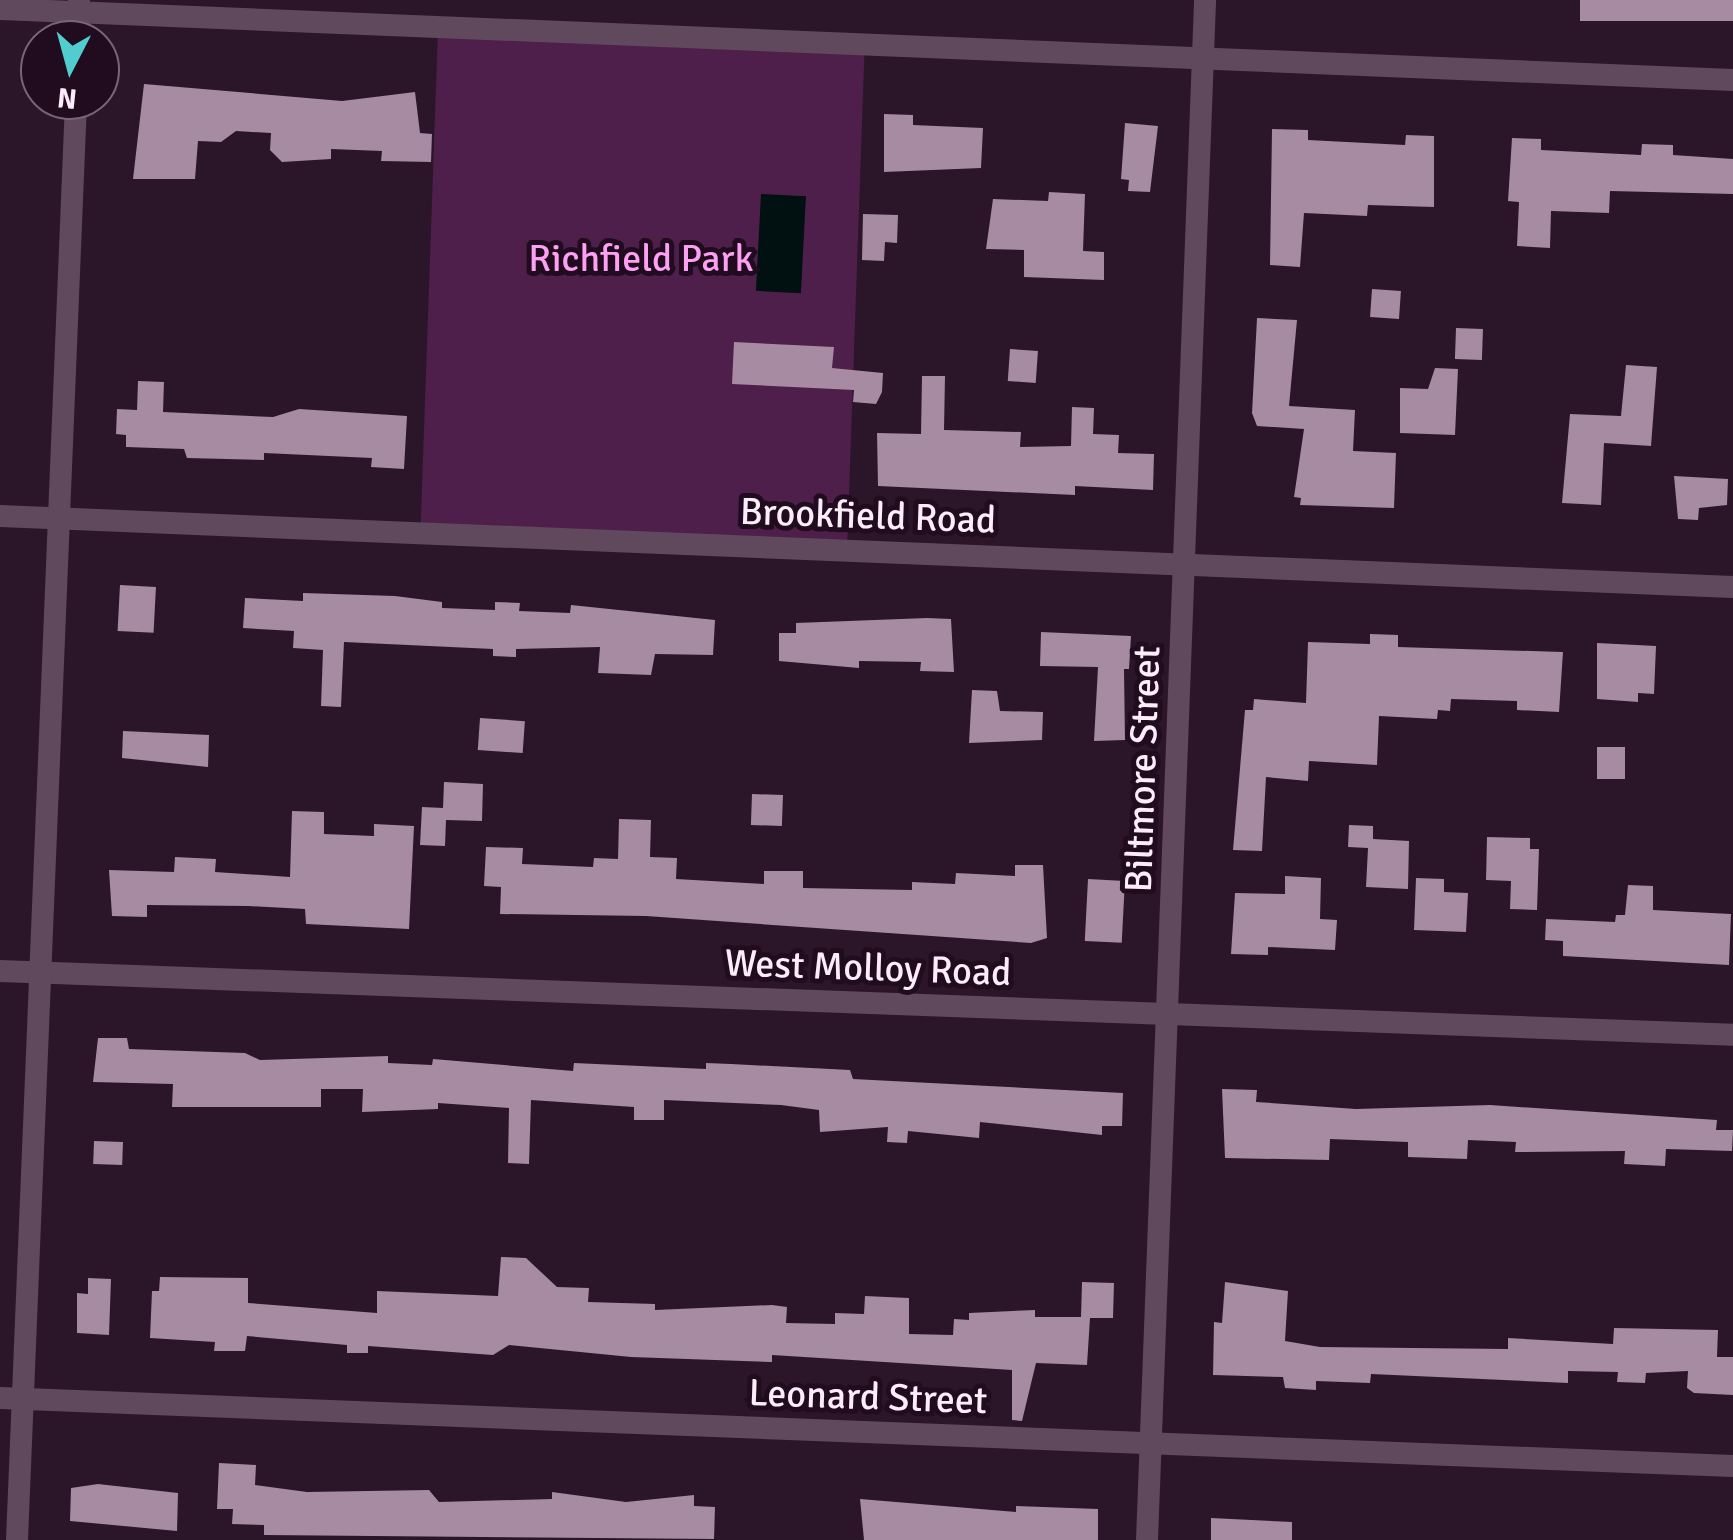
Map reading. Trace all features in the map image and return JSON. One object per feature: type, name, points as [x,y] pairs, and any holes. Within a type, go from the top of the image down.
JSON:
[{"type":"street","name":"Biltmore Street","points":[[1146,1540],[1205,0]]},
{"type":"street","points":[[0,9],[79,6],[1733,80]]},
{"type":"street","points":[[17,1540],[11,1398],[39,973],[75,120]]},
{"type":"street","name":"Brookfield Road","points":[[0,516],[1733,587]]},
{"type":"street","name":"West Molloy Road","points":[[0,972],[1733,1035]]},
{"type":"street","name":"Leonard Street","points":[[11,1398],[1733,1466]]},
{"type":"green space","name":"Richfield Park","points":[[438,29],[865,44],[847,549],[420,534]]},
{"type":"shaded area","points":[[761,194],[806,196],[801,293],[756,291]]},
{"type":"building","points":[[1580,0],[1733,0],[1733,21],[1580,21]]},
{"type":"building","points":[[144,84],[342,101],[415,92],[420,133],[432,134],[431,162],[381,161],[382,151],[331,149],[331,159],[282,162],[270,150],[271,133],[236,131],[221,142],[198,141],[195,179],[133,179]]},
{"type":"building","points":[[884,114],[913,115],[913,125],[983,128],[981,168],[884,172]]},
{"type":"building","points":[[1125,123],[1158,126],[1150,192],[1128,191],[1129,180],[1121,179]]},
{"type":"building","points":[[1272,129],[1308,130],[1308,140],[1405,145],[1406,135],[1434,136],[1434,207],[1368,205],[1367,216],[1304,213],[1300,267],[1270,265]]},
{"type":"building","points":[[1512,138],[1541,139],[1541,150],[1641,155],[1642,144],[1673,145],[1673,155],[1733,159],[1733,194],[1610,191],[1609,213],[1551,211],[1550,248],[1517,246],[1519,202],[1508,201]]},
{"type":"building","points":[[1049,192],[1085,194],[1083,251],[1104,252],[1104,280],[1024,277],[1024,250],[986,249],[993,199],[1048,201]]},
{"type":"building","points":[[863,214],[898,215],[897,243],[885,242],[884,261],[862,260]]},
{"type":"building","points":[[1372,289],[1401,291],[1399,319],[1370,317]]},
{"type":"building","points":[[1257,318],[1297,320],[1289,406],[1355,410],[1353,451],[1396,453],[1394,508],[1300,505],[1301,498],[1294,497],[1304,429],[1257,426],[1252,413]]},
{"type":"building","points":[[1456,328],[1483,329],[1482,360],[1455,359]]},
{"type":"building","points":[[734,342],[834,347],[832,368],[883,373],[882,392],[876,404],[853,402],[854,390],[732,384]]},
{"type":"building","points":[[1010,349],[1038,351],[1036,383],[1008,381]]},
{"type":"building","points":[[1626,365],[1657,367],[1651,446],[1604,443],[1601,505],[1562,503],[1570,414],[1621,416]]},
{"type":"building","points":[[1435,368],[1458,369],[1455,435],[1400,433],[1400,388],[1428,389]]},
{"type":"building","points":[[922,376],[945,376],[944,430],[1021,432],[1020,447],[1071,446],[1072,407],[1094,408],[1093,434],[1119,435],[1118,453],[1154,454],[1153,490],[1075,486],[1075,495],[878,486],[877,433],[921,434]]},
{"type":"building","points":[[138,381],[164,382],[163,412],[273,417],[299,409],[407,416],[404,469],[371,467],[372,458],[264,453],[264,460],[187,458],[184,449],[126,447],[126,435],[116,434],[117,409],[137,410]]},
{"type":"building","points":[[1674,476],[1728,479],[1727,505],[1699,508],[1698,520],[1678,519]]},
{"type":"building","points":[[120,585],[156,587],[154,633],[118,631]]},
{"type":"building","points":[[303,593],[395,596],[442,602],[442,608],[495,610],[495,602],[520,603],[519,611],[570,613],[571,605],[715,620],[713,655],[655,654],[651,675],[598,673],[600,647],[516,649],[516,657],[493,656],[493,649],[344,642],[341,707],[321,706],[323,650],[293,648],[294,631],[243,628],[245,598],[303,601]]},
{"type":"building","points":[[951,619],[954,672],[920,671],[921,662],[859,661],[859,668],[779,661],[779,633],[796,633],[796,623]]},
{"type":"building","points":[[1041,632],[1131,636],[1129,669],[1124,669],[1125,740],[1094,741],[1098,667],[1040,666]]},
{"type":"building","points":[[1370,634],[1398,635],[1398,647],[1563,652],[1559,712],[1517,710],[1517,701],[1451,699],[1450,711],[1438,710],[1437,719],[1379,716],[1377,765],[1309,761],[1308,781],[1266,777],[1262,851],[1233,850],[1245,710],[1253,710],[1254,699],[1306,703],[1308,642],[1370,644]]},
{"type":"building","points":[[1597,643],[1656,646],[1654,694],[1638,693],[1638,702],[1597,699]]},
{"type":"building","points":[[972,690],[997,691],[1000,711],[1043,712],[1042,740],[969,743]]},
{"type":"building","points":[[480,718],[525,721],[523,753],[478,750]]},
{"type":"building","points":[[123,731],[209,735],[208,767],[122,758]]},
{"type":"building","points":[[1597,747],[1625,747],[1625,779],[1597,779]]},
{"type":"building","points":[[444,782],[483,784],[482,821],[446,820],[445,846],[420,845],[422,807],[443,808]]},
{"type":"building","points":[[752,794],[783,795],[782,826],[751,825]]},
{"type":"building","points":[[292,811],[324,812],[324,834],[374,836],[374,824],[414,826],[409,929],[306,924],[305,909],[248,906],[147,905],[147,917],[112,916],[109,870],[174,872],[175,857],[216,859],[215,872],[290,877]]},
{"type":"building","points":[[619,819],[651,820],[650,857],[677,858],[676,879],[764,884],[764,871],[803,871],[803,888],[912,890],[912,882],[955,884],[956,873],[1015,876],[1015,865],[1043,865],[1047,938],[1031,943],[646,916],[500,914],[501,887],[484,886],[486,847],[523,848],[522,864],[593,867],[594,858],[618,859]]},
{"type":"building","points":[[1349,825],[1373,826],[1373,839],[1409,841],[1408,889],[1366,887],[1368,848],[1348,847]]},
{"type":"building","points":[[1487,837],[1530,838],[1530,849],[1539,849],[1537,910],[1510,909],[1511,881],[1486,880]]},
{"type":"building","points":[[1285,876],[1321,878],[1320,919],[1337,920],[1335,950],[1268,947],[1268,955],[1231,954],[1235,893],[1285,894]]},
{"type":"building","points":[[1416,878],[1444,879],[1444,892],[1468,893],[1466,932],[1414,930]]},
{"type":"building","points":[[1088,879],[1125,881],[1122,943],[1085,941]]},
{"type":"building","points":[[1628,885],[1653,886],[1653,910],[1731,914],[1729,965],[1563,956],[1563,941],[1545,940],[1546,919],[1615,922],[1616,915],[1625,915]]},
{"type":"building","points":[[98,1038],[127,1038],[129,1049],[245,1053],[260,1060],[388,1056],[388,1063],[432,1065],[433,1059],[573,1071],[574,1063],[706,1069],[706,1063],[850,1070],[853,1079],[1123,1093],[1122,1126],[1102,1126],[1102,1135],[980,1122],[979,1138],[908,1131],[907,1143],[887,1142],[888,1127],[820,1132],[819,1110],[781,1105],[664,1100],[664,1120],[634,1120],[634,1107],[531,1100],[529,1164],[508,1163],[509,1108],[438,1103],[438,1109],[362,1112],[363,1089],[321,1089],[321,1107],[172,1107],[173,1084],[93,1082]]},
{"type":"building","points":[[1222,1089],[1257,1090],[1256,1102],[1356,1109],[1490,1105],[1717,1120],[1716,1130],[1733,1130],[1732,1151],[1666,1149],[1665,1166],[1624,1164],[1625,1151],[1515,1152],[1516,1142],[1468,1140],[1467,1159],[1408,1157],[1408,1142],[1330,1139],[1329,1160],[1225,1158]]},
{"type":"building","points":[[94,1141],[123,1142],[122,1165],[93,1164]]},
{"type":"building","points":[[501,1257],[526,1258],[557,1287],[589,1288],[588,1302],[655,1304],[655,1310],[772,1305],[787,1307],[786,1323],[835,1324],[835,1313],[864,1314],[865,1296],[909,1298],[909,1334],[953,1335],[954,1319],[969,1320],[969,1313],[1035,1310],[1035,1317],[1081,1317],[1082,1282],[1114,1283],[1113,1318],[1090,1318],[1087,1365],[1036,1363],[1022,1421],[1012,1420],[1012,1370],[772,1355],[772,1362],[631,1357],[509,1345],[493,1355],[368,1346],[368,1353],[347,1353],[347,1345],[247,1336],[245,1351],[214,1351],[215,1342],[150,1338],[152,1291],[159,1291],[160,1277],[248,1278],[248,1303],[377,1313],[377,1291],[498,1296]]},
{"type":"building","points":[[88,1278],[111,1279],[109,1335],[77,1333],[77,1293],[88,1294]]},
{"type":"building","points":[[1225,1282],[1288,1291],[1285,1341],[1320,1347],[1508,1349],[1508,1338],[1613,1344],[1614,1328],[1718,1330],[1717,1357],[1733,1357],[1733,1395],[1694,1393],[1687,1388],[1688,1371],[1646,1373],[1645,1383],[1617,1382],[1618,1372],[1568,1371],[1568,1383],[1371,1374],[1370,1383],[1316,1381],[1316,1390],[1285,1388],[1283,1377],[1213,1375],[1214,1322],[1222,1323]]},
{"type":"building","points":[[219,1463],[256,1465],[255,1485],[307,1492],[429,1490],[439,1502],[552,1499],[552,1492],[626,1502],[694,1495],[694,1506],[715,1507],[714,1539],[264,1535],[264,1525],[232,1524],[233,1509],[217,1509]]},
{"type":"building","points":[[98,1484],[178,1493],[177,1531],[70,1521],[71,1488]]},
{"type":"building","points":[[860,1499],[1016,1512],[1016,1506],[1098,1509],[1098,1540],[864,1540]]},
{"type":"building","points":[[1211,1518],[1292,1522],[1292,1540],[1211,1540]]}]
